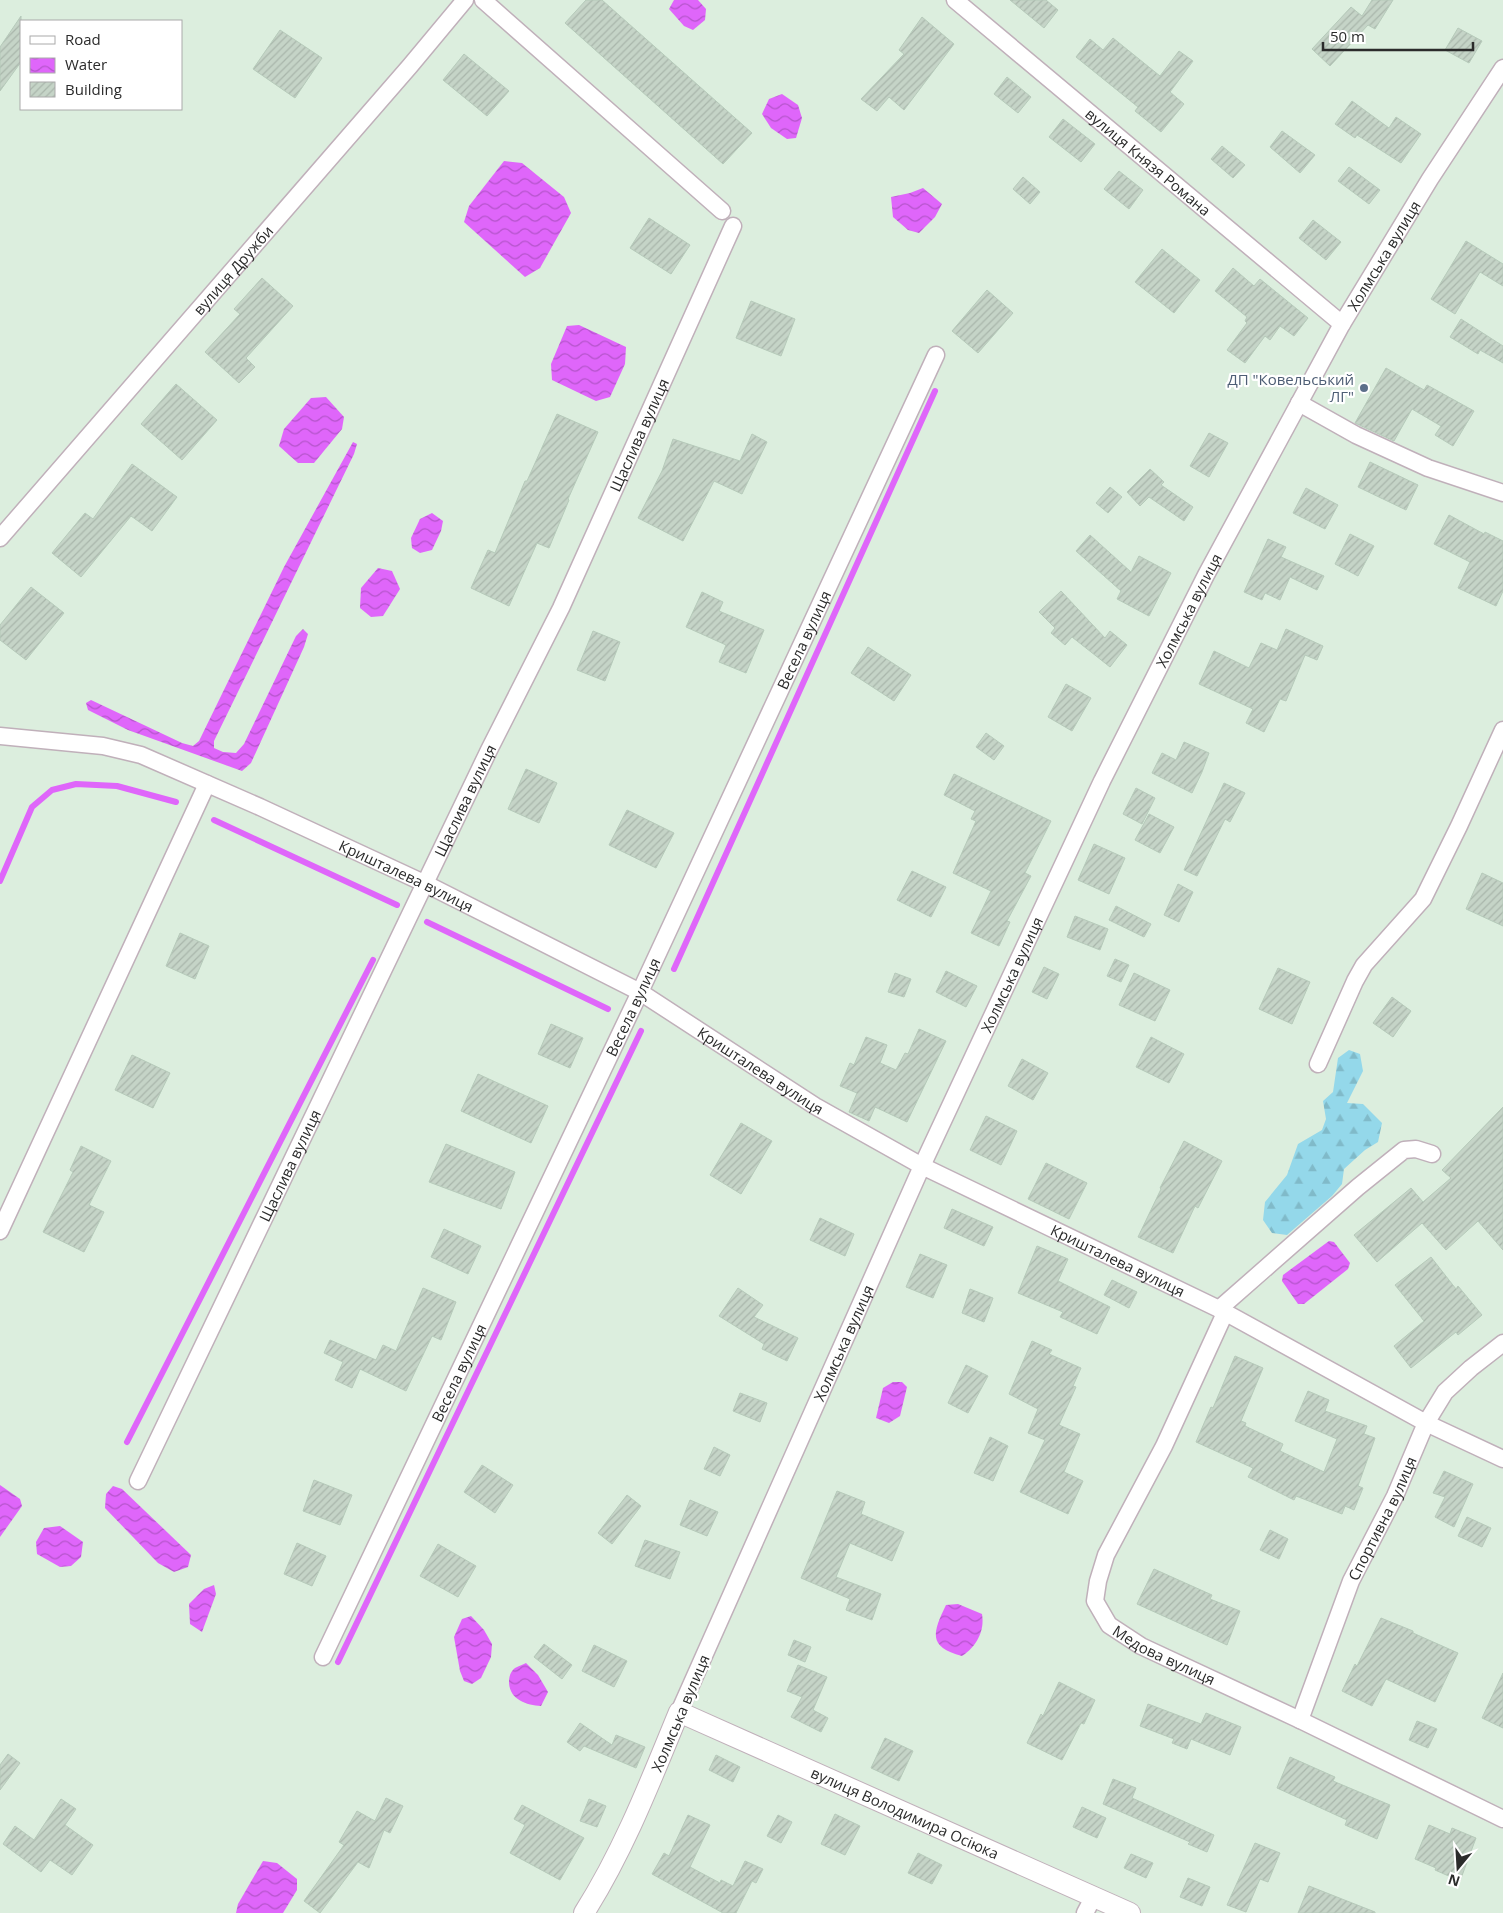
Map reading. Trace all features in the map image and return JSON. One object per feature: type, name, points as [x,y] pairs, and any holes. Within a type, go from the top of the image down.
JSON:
[{"type":"street","name":"вулиця Дружби","points":[[0,538],[410,66],[465,0]]},
{"type":"street","points":[[483,0],[722,211]]},
{"type":"street","name":"вулиця Князя Романа","points":[[955,0],[1342,324]]},
{"type":"street","name":"Холмська вулиця","points":[[584,1913],[597,1893],[639,1810],[679,1712],[922,1166],[1102,781],[1206,575],[1342,324],[1430,179],[1503,68]]},
{"type":"street","name":"Щаслива вулиця","points":[[138,1481],[489,750],[561,608],[733,226]]},
{"type":"street","name":"Весела вулиця","points":[[323,1657],[640,992],[936,355]]},
{"type":"street","points":[[1298,404],[1356,435],[1428,468],[1503,493]]},
{"type":"street","points":[[1318,1064],[1364,965],[1423,899],[1503,730]]},
{"type":"street","name":"Кришталева вулиця","points":[[0,736],[103,746],[141,755],[260,807],[426,884],[640,992],[815,1106],[922,1166],[1222,1311],[1426,1423],[1503,1459]]},
{"type":"street","points":[[0,1232],[207,784]]},
{"type":"street","points":[[1222,1311],[1358,1187],[1404,1150],[1416,1149],[1432,1154]]},
{"type":"street","name":"Медова вулиця","points":[[1222,1311],[1164,1446],[1106,1555],[1098,1582],[1095,1601],[1108,1625],[1141,1646],[1300,1720],[1503,1819]]},
{"type":"street","name":"Спортивна вулиця","points":[[1300,1720],[1351,1581],[1395,1496],[1426,1423],[1445,1392],[1471,1368],[1503,1343]]},
{"type":"street","name":"вулиця Володимира Осіюка","points":[[679,1712],[1090,1904],[1130,1913]]},
{"type":"green space","points":[[1349,1050],[1360,1054],[1363,1071],[1347,1103],[1363,1104],[1382,1123],[1378,1142],[1365,1150],[1344,1169],[1342,1184],[1332,1196],[1287,1235],[1272,1233],[1263,1220],[1265,1202],[1287,1175],[1298,1144],[1322,1130],[1326,1119],[1323,1101],[1333,1092],[1338,1058]]},
{"type":"water","points":[[674,0],[698,0],[706,9],[705,20],[693,30],[684,26],[669,9]]},
{"type":"water","points":[[782,94],[798,105],[802,118],[796,138],[787,139],[771,128],[762,114],[769,99]]},
{"type":"water","points":[[504,161],[522,163],[564,197],[571,213],[540,268],[525,277],[464,222],[469,206]]},
{"type":"water","points":[[923,188],[942,204],[935,217],[919,233],[908,230],[893,217],[891,197]]},
{"type":"water","points":[[579,325],[626,347],[625,364],[610,397],[596,401],[552,380],[551,364],[567,326]]},
{"type":"water","points":[[326,397],[344,417],[342,429],[314,463],[298,463],[279,446],[284,429],[311,398]]},
{"type":"water","points":[[353,442],[357,444],[354,454],[214,741],[214,748],[223,752],[236,753],[244,744],[296,636],[303,629],[308,634],[304,647],[251,763],[242,771],[128,730],[88,710],[86,703],[91,700],[182,743],[193,746],[199,741],[284,567]]},
{"type":"water","points":[[432,513],[443,521],[441,531],[432,550],[420,553],[412,548],[411,538],[420,519]]},
{"type":"water","points":[[378,568],[392,571],[400,589],[383,616],[371,617],[360,608],[361,588]]},
{"type":"water","points":[[1329,1241],[1334,1242],[1350,1263],[1348,1269],[1304,1304],[1298,1304],[1282,1281],[1283,1275]]},
{"type":"water","points":[[893,1382],[902,1382],[907,1387],[900,1416],[889,1423],[876,1418],[883,1388]]},
{"type":"water","points":[[0,1485],[20,1499],[22,1506],[0,1537]]},
{"type":"water","points":[[113,1486],[122,1489],[191,1555],[188,1567],[174,1572],[158,1563],[105,1508],[106,1494]]},
{"type":"water","points":[[60,1526],[83,1542],[81,1557],[71,1566],[60,1567],[37,1554],[36,1542],[44,1528]]},
{"type":"water","points":[[214,1585],[216,1594],[202,1632],[190,1624],[189,1604],[204,1589]]},
{"type":"water","points":[[958,1604],[982,1614],[983,1620],[978,1638],[962,1656],[943,1648],[938,1643],[936,1637],[938,1623],[946,1605]]},
{"type":"water","points":[[471,1616],[484,1630],[492,1644],[491,1657],[481,1678],[472,1684],[464,1681],[460,1671],[454,1637],[462,1619]]},
{"type":"water","points":[[526,1663],[538,1675],[548,1692],[541,1706],[525,1703],[512,1694],[510,1689],[509,1679],[512,1671]]},
{"type":"water","points":[[263,1861],[277,1863],[297,1879],[297,1890],[283,1913],[236,1913],[238,1904]]},
{"type":"building","points":[[586,0],[602,0],[752,133],[723,164],[565,23]]},
{"type":"building","points":[[1010,0],[1046,0],[1058,10],[1044,28]]},
{"type":"building","points":[[1372,0],[1393,0],[1375,29],[1368,25],[1330,66],[1312,49],[1351,7],[1362,16]]},
{"type":"building","points":[[21,16],[20,63],[0,91],[0,47]]},
{"type":"building","points":[[922,17],[954,44],[904,110],[889,97],[877,111],[861,99],[904,54],[899,50]]},
{"type":"building","points":[[1458,28],[1482,41],[1469,63],[1445,50]]},
{"type":"building","points":[[280,30],[322,58],[295,98],[253,69]]},
{"type":"building","points":[[1113,38],[1160,76],[1179,51],[1193,61],[1170,92],[1184,104],[1161,132],[1135,111],[1138,107],[1076,57],[1090,39],[1103,50]]},
{"type":"building","points":[[464,54],[509,91],[487,116],[443,80]]},
{"type":"building","points":[[1007,77],[1031,97],[1018,113],[994,94]]},
{"type":"building","points":[[1352,101],[1389,128],[1396,117],[1421,134],[1401,163],[1357,135],[1355,138],[1335,124]]},
{"type":"building","points":[[1063,119],[1095,144],[1081,162],[1049,137]]},
{"type":"building","points":[[1282,131],[1315,155],[1300,173],[1270,147]]},
{"type":"building","points":[[1222,146],[1245,165],[1233,178],[1211,159]]},
{"type":"building","points":[[1349,167],[1380,190],[1369,204],[1338,181]]},
{"type":"building","points":[[1119,171],[1143,190],[1129,209],[1104,189]]},
{"type":"building","points":[[1023,177],[1040,192],[1030,204],[1013,189]]},
{"type":"building","points":[[649,218],[690,245],[671,274],[630,248]]},
{"type":"building","points":[[1313,220],[1341,242],[1326,260],[1299,238]]},
{"type":"building","points":[[1466,241],[1503,264],[1503,286],[1480,272],[1455,314],[1431,299]]},
{"type":"building","points":[[1162,249],[1200,280],[1174,313],[1135,282]]},
{"type":"building","points":[[1233,268],[1254,286],[1260,279],[1308,318],[1294,336],[1280,326],[1270,340],[1265,336],[1245,363],[1227,350],[1247,323],[1245,321],[1247,317],[1215,291]]},
{"type":"building","points":[[262,278],[293,306],[246,358],[255,367],[239,383],[205,352],[240,314],[234,309]]},
{"type":"building","points":[[987,290],[1013,313],[978,353],[952,331]]},
{"type":"building","points":[[751,301],[795,319],[781,356],[736,338]]},
{"type":"building","points":[[1461,319],[1503,346],[1503,363],[1480,350],[1478,354],[1450,337]]},
{"type":"building","points":[[1386,368],[1424,390],[1427,385],[1474,411],[1453,446],[1435,435],[1441,426],[1412,409],[1394,441],[1355,423]]},
{"type":"building","points":[[176,384],[217,420],[182,460],[141,424]]},
{"type":"building","points":[[557,414],[598,432],[568,499],[549,548],[537,543],[509,606],[471,588],[488,550],[495,553],[525,481],[527,481]]},
{"type":"building","points":[[1209,433],[1228,443],[1209,477],[1190,466]]},
{"type":"building","points":[[752,434],[767,442],[742,494],[714,481],[683,541],[638,518],[662,471],[673,439],[740,461]]},
{"type":"building","points":[[1370,462],[1418,485],[1406,510],[1358,487]]},
{"type":"building","points":[[132,464],[177,497],[152,531],[131,516],[81,577],[52,553],[85,513],[93,519]]},
{"type":"building","points":[[1150,469],[1164,482],[1161,485],[1193,507],[1184,521],[1149,497],[1140,506],[1127,492]]},
{"type":"building","points":[[1110,487],[1122,497],[1108,513],[1096,503]]},
{"type":"building","points":[[1306,488],[1338,505],[1325,529],[1293,513]]},
{"type":"building","points":[[1449,515],[1484,534],[1485,532],[1503,541],[1503,591],[1496,606],[1458,588],[1470,562],[1434,544]]},
{"type":"building","points":[[1350,534],[1374,546],[1358,576],[1335,564]]},
{"type":"building","points":[[1090,535],[1131,572],[1139,556],[1171,573],[1149,616],[1117,599],[1121,591],[1076,551]]},
{"type":"building","points":[[1268,539],[1286,547],[1281,557],[1324,576],[1317,590],[1290,577],[1280,600],[1265,593],[1262,600],[1244,592]]},
{"type":"building","points":[[31,587],[64,613],[26,660],[0,640],[0,625]]},
{"type":"building","points":[[1061,591],[1105,638],[1110,631],[1127,645],[1110,667],[1072,637],[1065,645],[1051,633],[1055,628],[1039,612]]},
{"type":"building","points":[[702,592],[723,602],[719,611],[764,630],[746,673],[719,662],[726,645],[686,627]]},
{"type":"building","points":[[1286,629],[1323,646],[1317,660],[1305,655],[1286,701],[1280,699],[1264,732],[1246,723],[1253,709],[1199,684],[1214,651],[1249,668],[1261,643],[1277,650]]},
{"type":"building","points":[[593,631],[620,642],[605,681],[577,670]]},
{"type":"building","points":[[868,647],[911,675],[894,701],[851,673]]},
{"type":"building","points":[[1066,684],[1091,698],[1072,731],[1048,717]]},
{"type":"building","points":[[986,733],[1004,746],[994,760],[976,747]]},
{"type":"building","points":[[1184,742],[1209,753],[1192,793],[1152,773],[1162,753],[1176,760]]},
{"type":"building","points":[[526,769],[557,783],[539,823],[508,809]]},
{"type":"building","points":[[954,774],[1051,821],[1025,873],[1031,876],[1007,921],[1010,922],[999,946],[971,933],[991,891],[953,873],[976,821],[971,819],[975,811],[944,795]]},
{"type":"building","points":[[1224,783],[1245,793],[1230,822],[1225,819],[1197,876],[1184,870]]},
{"type":"building","points":[[1136,788],[1155,798],[1142,824],[1123,814]]},
{"type":"building","points":[[627,810],[674,833],[656,868],[609,845]]},
{"type":"building","points":[[1149,814],[1174,827],[1160,853],[1135,840]]},
{"type":"building","points":[[1094,844],[1125,858],[1109,894],[1078,880]]},
{"type":"building","points":[[912,871],[946,887],[931,917],[897,900]]},
{"type":"building","points":[[1482,873],[1503,883],[1503,926],[1466,909]]},
{"type":"building","points":[[1178,884],[1193,892],[1179,922],[1164,915]]},
{"type":"building","points":[[1116,906],[1151,924],[1144,937],[1109,920]]},
{"type":"building","points":[[1075,916],[1108,929],[1100,950],[1067,937]]},
{"type":"building","points":[[180,933],[209,946],[195,979],[166,966]]},
{"type":"building","points":[[1115,959],[1129,965],[1121,982],[1107,976]]},
{"type":"building","points":[[1044,967],[1059,974],[1047,999],[1032,992]]},
{"type":"building","points":[[1278,968],[1310,982],[1292,1024],[1259,1009]]},
{"type":"building","points":[[946,971],[977,986],[966,1007],[936,992]]},
{"type":"building","points":[[895,973],[911,979],[904,997],[888,992]]},
{"type":"building","points":[[1134,973],[1170,990],[1155,1021],[1119,1005]]},
{"type":"building","points":[[1392,997],[1411,1011],[1393,1037],[1373,1023]]},
{"type":"building","points":[[551,1024],[583,1038],[570,1068],[538,1054]]},
{"type":"building","points":[[919,1029],[946,1041],[907,1122],[875,1107],[869,1121],[849,1112],[857,1093],[840,1086],[850,1063],[854,1065],[866,1037],[887,1045],[880,1063],[896,1070],[905,1053],[908,1054]]},
{"type":"building","points":[[1151,1037],[1184,1054],[1169,1083],[1136,1067]]},
{"type":"building","points":[[132,1055],[170,1073],[153,1108],[115,1090]]},
{"type":"building","points":[[1022,1059],[1048,1073],[1033,1100],[1008,1086]]},
{"type":"building","points":[[478,1074],[548,1106],[531,1143],[461,1111]]},
{"type":"building","points":[[1503,1107],[1503,1250],[1478,1221],[1446,1250],[1422,1223],[1377,1262],[1354,1235],[1411,1188],[1423,1202],[1451,1178],[1442,1170]]},
{"type":"building","points":[[986,1116],[1017,1131],[1001,1165],[970,1150]]},
{"type":"building","points":[[741,1123],[772,1141],[741,1194],[710,1175]]},
{"type":"building","points":[[1184,1141],[1222,1161],[1198,1208],[1195,1206],[1173,1253],[1138,1237]]},
{"type":"building","points":[[446,1144],[515,1172],[501,1209],[429,1182]]},
{"type":"building","points":[[81,1146],[111,1161],[89,1205],[104,1212],[84,1252],[43,1232],[73,1172],[70,1170]]},
{"type":"building","points":[[1046,1163],[1087,1183],[1069,1219],[1028,1199]]},
{"type":"building","points":[[952,1209],[993,1227],[984,1246],[944,1228]]},
{"type":"building","points":[[820,1218],[854,1234],[845,1256],[810,1240]]},
{"type":"building","points":[[444,1229],[481,1246],[468,1274],[431,1257]]},
{"type":"building","points":[[1037,1246],[1068,1259],[1058,1281],[1110,1307],[1097,1334],[1060,1317],[1063,1312],[1018,1293]]},
{"type":"building","points":[[920,1254],[947,1265],[933,1298],[906,1287]]},
{"type":"building","points":[[1431,1257],[1456,1289],[1458,1286],[1482,1315],[1458,1335],[1456,1332],[1411,1368],[1394,1346],[1424,1321],[1395,1285]]},
{"type":"building","points":[[1112,1280],[1137,1292],[1129,1308],[1104,1295]]},
{"type":"building","points":[[423,1288],[456,1302],[441,1340],[432,1336],[406,1391],[360,1369],[352,1388],[335,1380],[343,1362],[324,1353],[330,1340],[376,1360],[383,1345],[396,1351]]},
{"type":"building","points":[[738,1288],[763,1305],[754,1317],[798,1338],[787,1361],[762,1349],[764,1344],[719,1316]]},
{"type":"building","points":[[970,1289],[993,1298],[984,1322],[962,1313]]},
{"type":"building","points":[[1032,1341],[1052,1350],[1049,1354],[1081,1368],[1073,1386],[1076,1387],[1059,1425],[1080,1434],[1064,1472],[1083,1481],[1068,1514],[1020,1492],[1045,1440],[1028,1433],[1038,1409],[1009,1394]]},
{"type":"building","points":[[1235,1356],[1263,1368],[1241,1421],[1246,1423],[1245,1426],[1283,1444],[1280,1451],[1324,1472],[1337,1439],[1295,1421],[1308,1391],[1329,1400],[1325,1411],[1367,1426],[1364,1434],[1375,1438],[1358,1486],[1363,1488],[1354,1510],[1345,1506],[1342,1514],[1296,1496],[1294,1500],[1248,1477],[1253,1468],[1196,1442]]},
{"type":"building","points":[[966,1365],[988,1376],[968,1413],[948,1403]]},
{"type":"building","points":[[740,1393],[767,1403],[760,1422],[733,1411]]},
{"type":"building","points":[[990,1437],[1008,1446],[993,1481],[974,1473]]},
{"type":"building","points":[[714,1447],[730,1455],[720,1476],[704,1469]]},
{"type":"building","points":[[482,1465],[513,1485],[495,1513],[464,1492]]},
{"type":"building","points":[[1444,1471],[1473,1484],[1454,1527],[1435,1517],[1445,1497],[1433,1493]]},
{"type":"building","points":[[314,1480],[352,1495],[340,1525],[303,1511]]},
{"type":"building","points":[[837,1491],[865,1502],[861,1514],[904,1532],[892,1561],[850,1543],[836,1577],[881,1594],[872,1620],[846,1610],[850,1599],[801,1578]]},
{"type":"building","points":[[627,1495],[641,1506],[612,1544],[598,1533]]},
{"type":"building","points":[[690,1500],[718,1512],[707,1536],[680,1525]]},
{"type":"building","points":[[1467,1517],[1491,1528],[1482,1547],[1458,1536]]},
{"type":"building","points":[[1270,1530],[1288,1539],[1279,1559],[1260,1550]]},
{"type":"building","points":[[645,1540],[680,1552],[670,1579],[635,1566]]},
{"type":"building","points":[[297,1543],[326,1556],[312,1586],[284,1574]]},
{"type":"building","points":[[438,1544],[476,1566],[458,1597],[420,1576]]},
{"type":"building","points":[[1154,1569],[1212,1595],[1210,1599],[1240,1611],[1227,1645],[1137,1604]]},
{"type":"building","points":[[1381,1618],[1458,1653],[1435,1702],[1386,1679],[1372,1706],[1342,1691]]},
{"type":"building","points":[[794,1640],[811,1647],[805,1662],[788,1655]]},
{"type":"building","points":[[544,1644],[572,1665],[562,1679],[534,1657]]},
{"type":"building","points":[[594,1645],[627,1661],[614,1687],[582,1671]]},
{"type":"building","points":[[798,1665],[827,1677],[813,1710],[828,1718],[821,1732],[791,1717],[802,1697],[787,1691]]},
{"type":"building","points":[[1503,1673],[1503,1728],[1482,1718]]},
{"type":"building","points":[[1059,1682],[1095,1700],[1084,1724],[1081,1723],[1062,1760],[1027,1743],[1041,1714],[1043,1716]]},
{"type":"building","points":[[1148,1704],[1201,1724],[1206,1713],[1241,1727],[1230,1755],[1191,1739],[1187,1749],[1172,1743],[1174,1739],[1140,1726]]},
{"type":"building","points":[[1417,1721],[1437,1729],[1428,1748],[1409,1740]]},
{"type":"building","points":[[580,1723],[612,1745],[616,1735],[645,1747],[636,1768],[584,1746],[580,1751],[567,1742]]},
{"type":"building","points":[[885,1738],[913,1751],[899,1781],[871,1768]]},
{"type":"building","points":[[8,1754],[20,1763],[0,1790],[0,1765]]},
{"type":"building","points":[[716,1755],[740,1767],[733,1782],[709,1770]]},
{"type":"building","points":[[1290,1757],[1335,1777],[1333,1781],[1390,1805],[1377,1839],[1345,1825],[1347,1820],[1277,1788]]},
{"type":"building","points":[[1113,1779],[1136,1788],[1132,1798],[1214,1835],[1207,1852],[1188,1844],[1190,1842],[1103,1804]]},
{"type":"building","points":[[386,1798],[403,1806],[390,1833],[384,1830],[369,1868],[358,1862],[320,1913],[304,1901],[344,1845],[339,1842],[357,1811],[375,1821]]},
{"type":"building","points":[[61,1799],[76,1809],[65,1825],[93,1845],[72,1875],[50,1860],[41,1872],[3,1844],[15,1826],[34,1840]]},
{"type":"building","points":[[589,1799],[606,1806],[597,1827],[580,1821]]},
{"type":"building","points":[[522,1805],[584,1838],[560,1880],[510,1853],[525,1825],[514,1819]]},
{"type":"building","points":[[1082,1807],[1106,1818],[1097,1838],[1073,1827]]},
{"type":"building","points":[[835,1814],[860,1826],[845,1855],[821,1844]]},
{"type":"building","points":[[688,1815],[710,1825],[690,1867],[720,1883],[721,1880],[733,1886],[745,1861],[763,1869],[756,1883],[752,1881],[736,1913],[723,1913],[652,1874],[664,1853],[669,1856]]},
{"type":"building","points":[[778,1815],[792,1822],[781,1843],[767,1836]]},
{"type":"building","points":[[1429,1825],[1450,1834],[1452,1828],[1476,1838],[1460,1881],[1415,1859]]},
{"type":"building","points":[[1255,1843],[1280,1853],[1268,1882],[1260,1879],[1246,1912],[1227,1905]]},
{"type":"building","points":[[918,1853],[942,1865],[932,1884],[908,1873]]},
{"type":"building","points":[[1131,1854],[1153,1863],[1146,1878],[1124,1868]]},
{"type":"building","points":[[1188,1878],[1210,1887],[1202,1906],[1180,1897]]},
{"type":"building","points":[[1309,1886],[1375,1912],[1375,1913],[1298,1913]]},
{"type":"waterway","points":[[674,969],[935,391]]},
{"type":"waterway","points":[[0,881],[32,807],[52,790],[76,784],[117,786],[176,802]]},
{"type":"waterway","points":[[214,820],[397,905]]},
{"type":"waterway","points":[[427,922],[608,1009]]},
{"type":"waterway","points":[[127,1442],[373,960]]},
{"type":"waterway","points":[[338,1662],[641,1031]]},
{"type":"place","name":"ДП \"Ковельський ЛГ\"","points":[[1364,388]]}]
